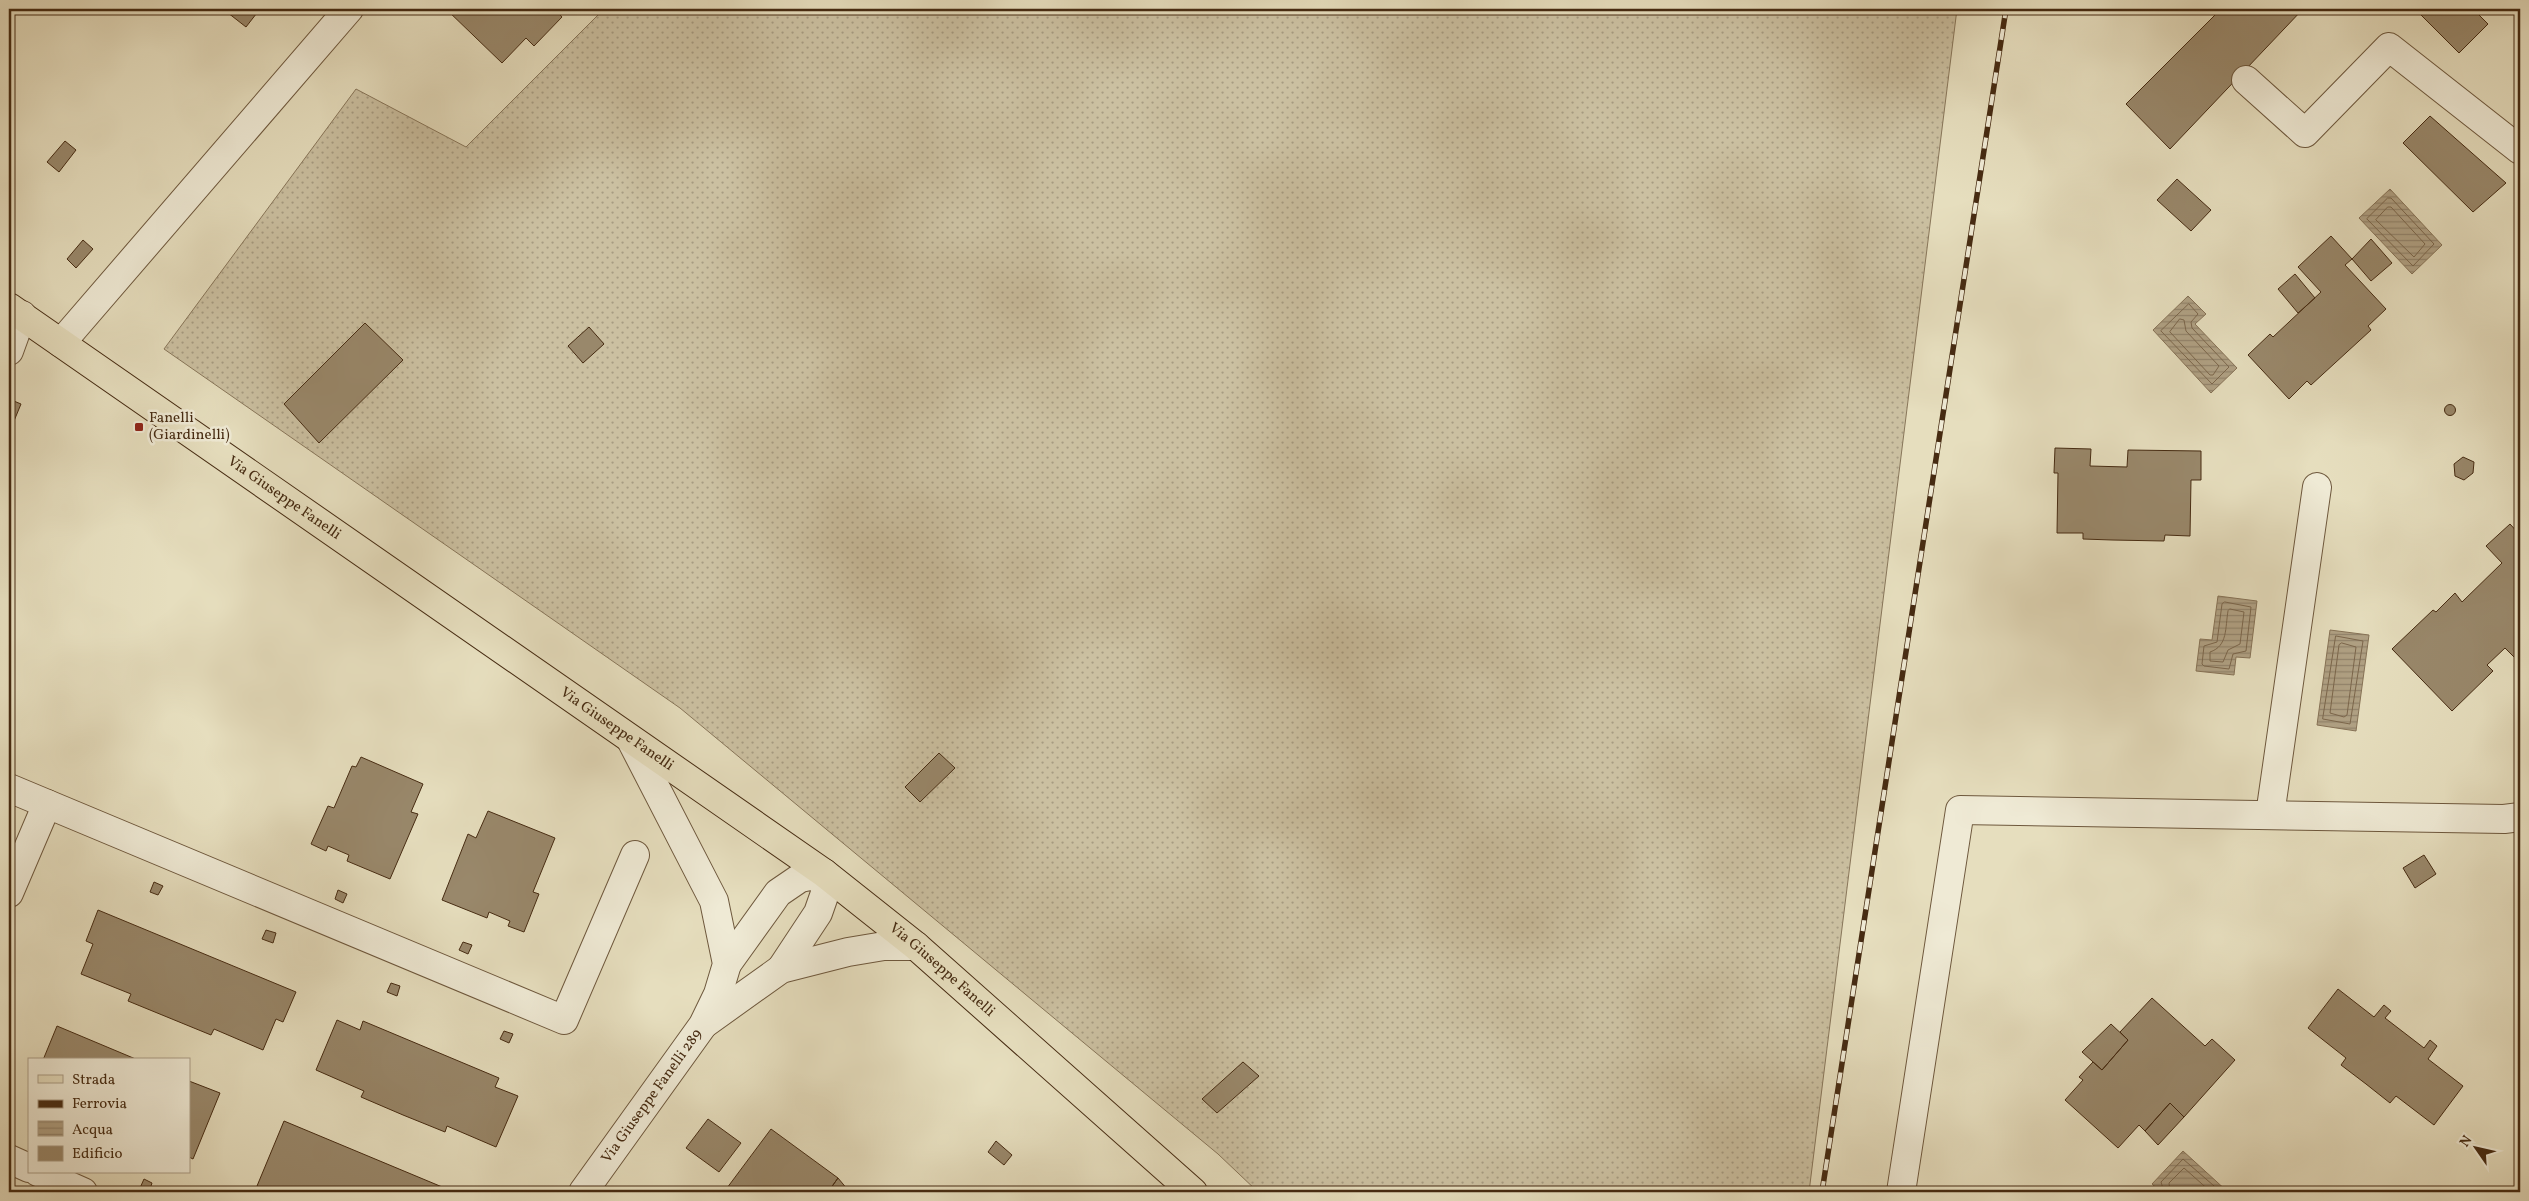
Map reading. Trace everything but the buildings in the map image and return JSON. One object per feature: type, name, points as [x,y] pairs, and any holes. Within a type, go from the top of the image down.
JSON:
[{"type":"main road","name":"Via Giuseppe Fanelli","points":[[15,311],[824,873],[916,946],[1193,1192]]},
{"type":"street","points":[[60,343],[349,9]]},
{"type":"street","points":[[2246,80],[2304,133],[2389,47],[2520,150]]},
{"type":"street","points":[[9,351],[15,311]]},
{"type":"street","points":[[2270,815],[2317,487]]},
{"type":"street","points":[[631,740],[714,901],[727,964]]},
{"type":"street","points":[[9,788],[564,1020],[635,855]]},
{"type":"street","points":[[9,893],[47,804]]},
{"type":"street","points":[[1900,1192],[1960,810],[2504,819],[2520,817]]},
{"type":"street","points":[[824,873],[825,893],[818,913],[781,969],[703,1025],[718,994],[727,964],[778,892],[800,878],[824,873]]},
{"type":"street","points":[[781,969],[848,952],[884,946],[916,946]]},
{"type":"street","name":"Via Giuseppe Fanelli 289","points":[[583,1192],[703,1025]]},
{"type":"street","points":[[9,1159],[28,1168]]},
{"type":"street","points":[[42,1174],[83,1192]]},
{"type":"shaded area","points":[[604,9],[1957,9],[1809,1192],[1258,1192],[1218,1154],[680,708],[164,349],[356,89],[466,147]]},
{"type":"water","points":[[2390,189],[2442,245],[2412,274],[2359,218]]},
{"type":"water","points":[[2188,296],[2206,314],[2195,324],[2237,368],[2211,393],[2153,330]]},
{"type":"water","points":[[2218,596],[2257,601],[2250,658],[2236,657],[2234,675],[2196,671],[2200,639],[2212,640]]},
{"type":"water","points":[[2330,630],[2369,635],[2356,731],[2317,725]]},
{"type":"water","points":[[2183,1151],[2228,1192],[2161,1192],[2152,1184]]},
{"type":"railway","points":[[1822,1192],[2006,9]]},
{"type":"place","name":"Fanelli (Giardinelli)","points":[[139,427]]}]
